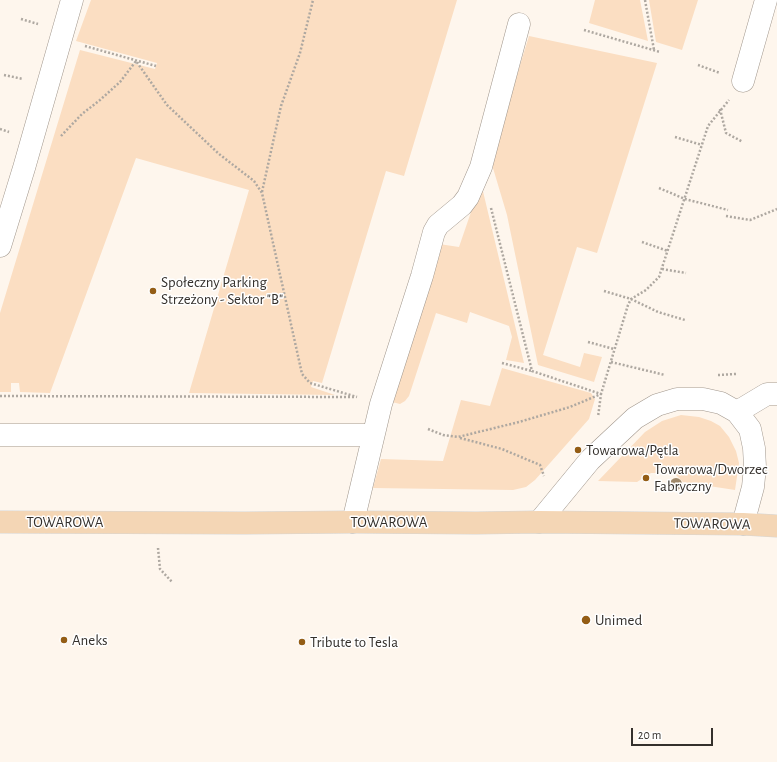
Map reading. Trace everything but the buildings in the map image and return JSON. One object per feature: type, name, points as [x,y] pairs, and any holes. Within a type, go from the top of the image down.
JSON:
[{"type":"main road","name":"TOWAROWA","points":[[0,522],[539,522],[743,524],[777,526]]},
{"type":"lane","points":[[0,246],[72,0]]},
{"type":"lane","points":[[744,81],[766,0]]},
{"type":"lane","points":[[353,522],[381,404],[422,276],[434,232],[438,225],[462,205],[468,197],[481,167],[519,24]]},
{"type":"lane","points":[[737,412],[772,394]]},
{"type":"lane","points":[[539,522],[590,460],[604,445],[635,418],[657,405],[677,399],[703,399],[721,403],[737,412],[750,429],[754,448],[755,467],[753,487],[743,524]]},
{"type":"lane","points":[[0,435],[373,435]]},
{"type":"path","points":[[262,193],[281,106],[300,53],[313,0]]},
{"type":"path","points":[[644,0],[654,50]]},
{"type":"path","points":[[21,19],[44,26]]},
{"type":"path","points":[[584,30],[660,52]]},
{"type":"path","points":[[61,40],[156,66]]},
{"type":"path","points":[[136,61],[167,105],[219,154],[254,181],[262,193],[302,374],[310,383],[381,404]]},
{"type":"path","points":[[28,153],[46,150],[82,114],[120,82],[136,61]]},
{"type":"path","points":[[4,75],[27,80]]},
{"type":"path","points":[[597,422],[601,394],[625,312],[631,298],[653,284],[659,277],[708,126],[720,109],[744,81]]},
{"type":"path","points":[[720,109],[726,133],[743,142]]},
{"type":"path","points":[[0,129],[11,133]]},
{"type":"path","points":[[675,137],[702,144]]},
{"type":"path","points":[[659,188],[685,198],[728,210]]},
{"type":"path","points":[[490,205],[532,372]]},
{"type":"path","points":[[726,216],[750,220],[777,209]]},
{"type":"path","points":[[642,242],[668,251]]},
{"type":"path","points":[[662,269],[686,273]]},
{"type":"path","points":[[604,291],[631,298],[658,312],[685,320]]},
{"type":"path","points":[[588,342],[614,349]]},
{"type":"path","points":[[611,362],[664,375],[670,374]]},
{"type":"path","points":[[502,363],[601,394]]},
{"type":"path","points":[[712,375],[736,374]]},
{"type":"path","points":[[458,437],[519,422],[570,407],[601,394]]},
{"type":"path","points":[[0,396],[356,397]]},
{"type":"path","points":[[428,429],[443,435],[458,437],[502,449],[540,465],[544,478]]},
{"type":"path","points":[[158,548],[160,569],[172,582]]},
{"type":"shaded area","points":[[91,0],[457,0],[404,176],[386,171],[322,383],[313,381],[311,387],[335,395],[189,393],[249,190],[136,158],[50,393],[20,392],[19,383],[11,383],[11,392],[0,392],[0,313],[80,50],[155,69],[157,63],[76,41]]},
{"type":"shaded area","points":[[595,0],[640,0],[648,41],[589,23]]},
{"type":"shaded area","points":[[649,0],[698,0],[682,50],[656,42]]},
{"type":"shaded area","points":[[529,36],[657,63],[597,253],[577,247],[543,355],[580,367],[584,353],[602,357],[594,382],[538,365],[507,215],[490,158]]},
{"type":"shaded area","points":[[481,183],[524,363],[506,360],[512,337],[509,326],[470,312],[467,323],[436,313],[409,396],[400,404],[392,402],[439,244],[459,247]]},
{"type":"shaded area","points":[[502,368],[591,393],[595,399],[589,419],[535,480],[526,487],[513,490],[373,488],[381,459],[443,461],[461,400],[490,406]]},
{"type":"shaded area","points":[[681,415],[699,417],[711,421],[720,426],[729,437],[736,451],[739,463],[735,490],[683,482],[674,473],[651,473],[637,482],[598,481],[645,432],[662,421]]},
{"type":"place","name":"Społeczny Parking Strzeżony - Sektor \"B\"","points":[[153,291]]},
{"type":"place","name":"Towarowa/Pętla","points":[[578,450]]},
{"type":"place","name":"Towarowa/Dworzec Fabryczny","points":[[646,478]]},
{"type":"place","name":"Unimed","points":[[586,620]]},
{"type":"place","name":"Aneks","points":[[64,640]]},
{"type":"place","name":"Tribute to Tesla","points":[[302,642]]}]
